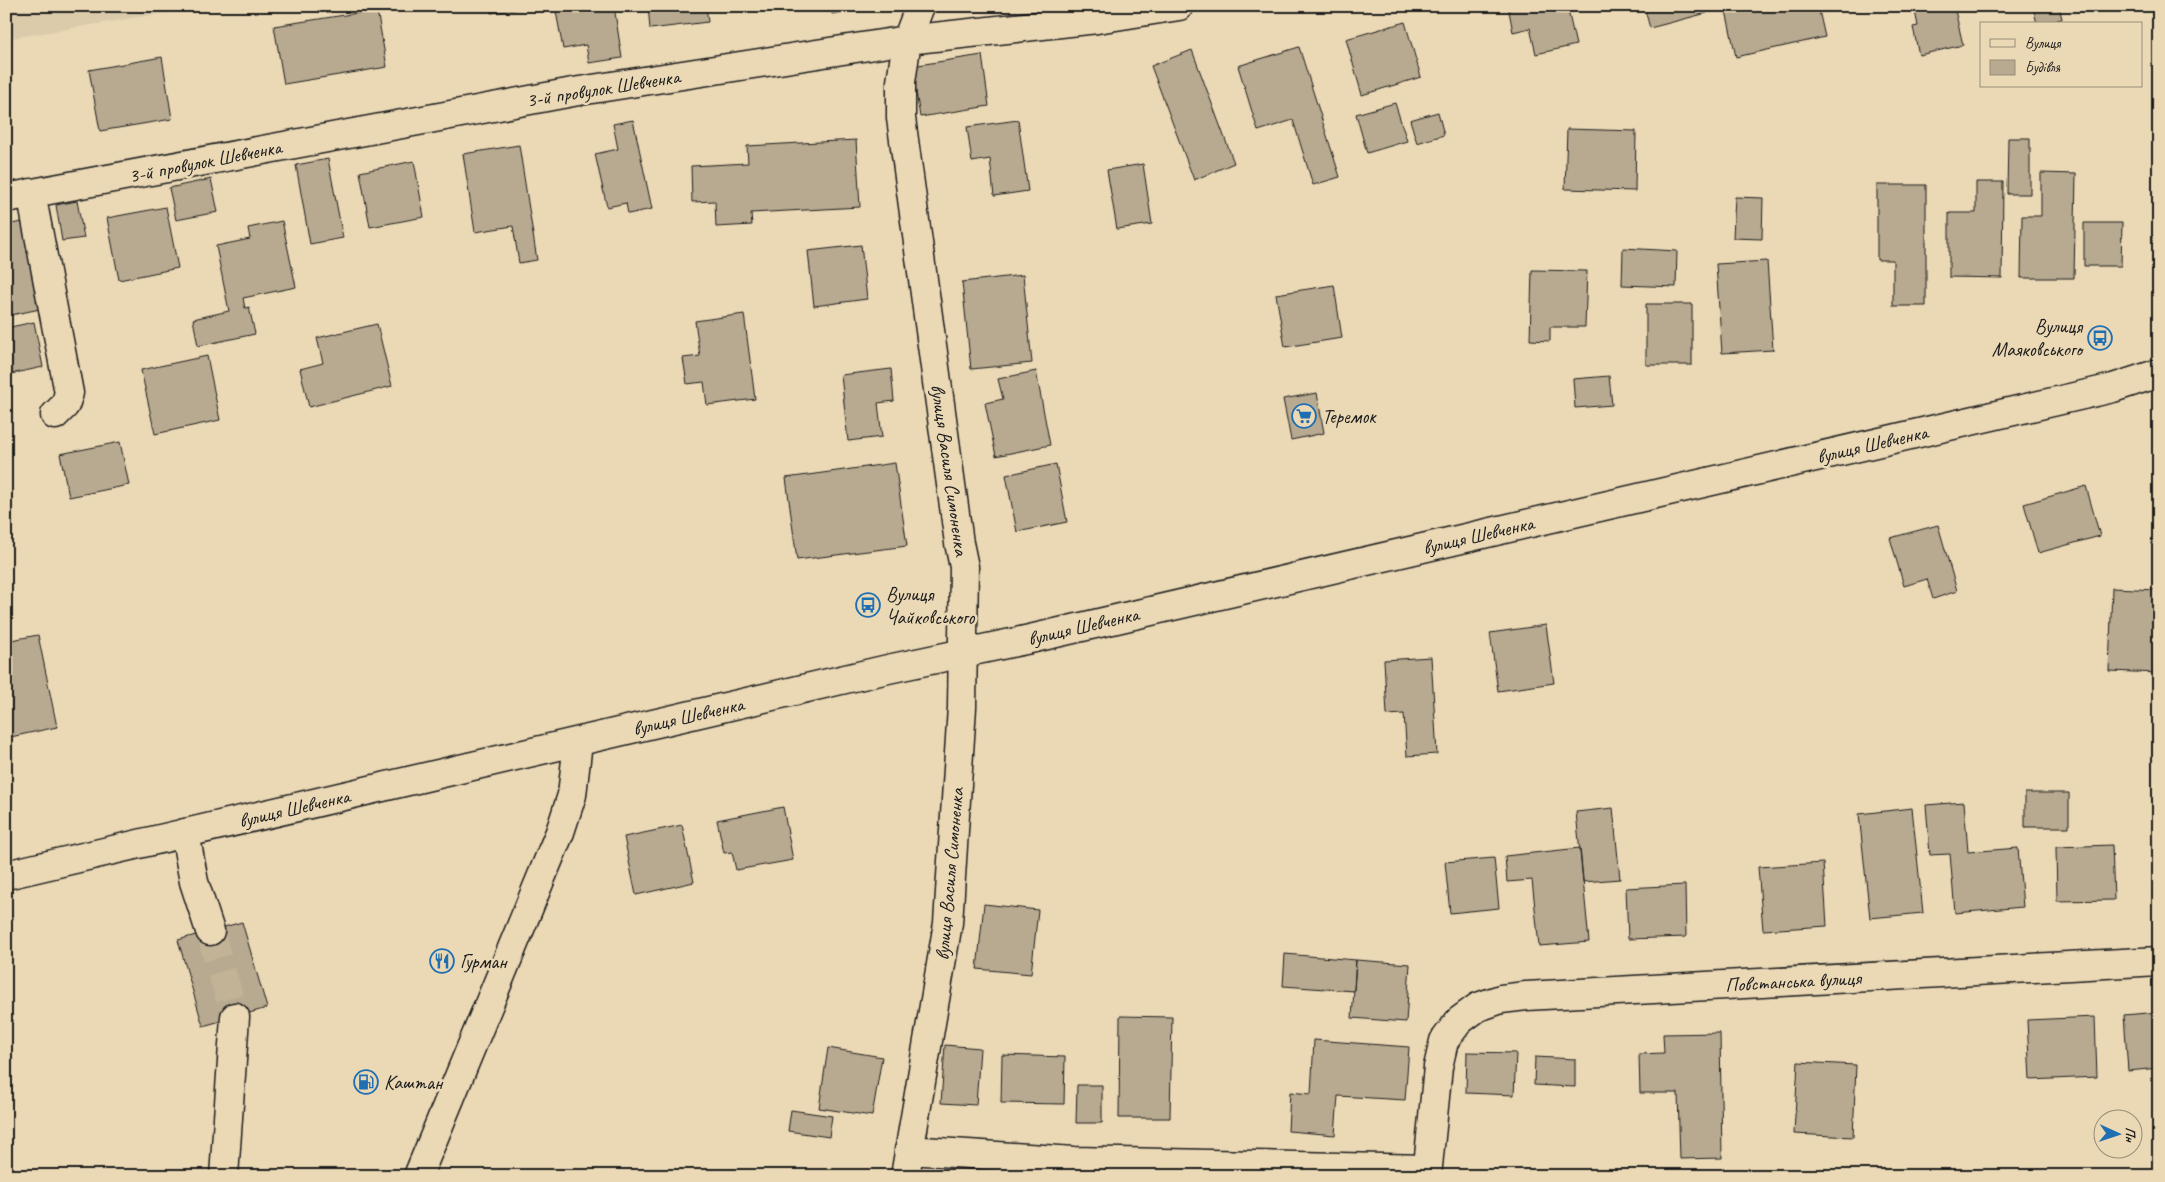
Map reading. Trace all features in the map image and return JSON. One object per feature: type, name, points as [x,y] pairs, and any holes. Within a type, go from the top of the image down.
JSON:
[{"type":"street","name":"вулиця Василя Симоненка","points":[[907,1163],[948,923],[960,756],[964,567],[959,543],[901,118],[901,82],[907,40],[920,6]]},
{"type":"street","name":"3-й провулок Шевченка","points":[[54,415],[65,405],[69,393],[19,195],[573,92],[907,40],[1097,19],[1179,6]]},
{"type":"street","name":"вулиця Шевченка","points":[[6,875],[2113,388],[2159,373]]},
{"type":"street","points":[[418,1176],[560,832],[572,795],[578,742]]},
{"type":"street","points":[[185,833],[194,882],[210,931]]},
{"type":"street","name":"Повстанська вулиця","points":[[1427,1172],[1438,1067],[1444,1041],[1458,1021],[1478,1007],[1501,999],[1526,996],[2159,961]]},
{"type":"street","points":[[224,1176],[235,1017]]},
{"type":"street","points":[[907,1163],[1074,1161],[1427,1172]]},
{"type":"shaded area","points":[[6,6],[208,6],[6,39]]},
{"type":"building","points":[[489,6],[526,6],[527,8],[491,13]]},
{"type":"building","points":[[555,6],[614,6],[622,58],[589,63],[586,45],[563,49]]},
{"type":"building","points":[[648,6],[706,6],[708,22],[650,29]]},
{"type":"building","points":[[830,6],[875,6],[875,7],[832,14]]},
{"type":"building","points":[[1508,6],[1567,6],[1576,45],[1536,54],[1530,28],[1513,32]]},
{"type":"building","points":[[1644,6],[1705,6],[1707,13],[1650,28]]},
{"type":"building","points":[[1725,6],[1818,6],[1825,37],[1736,57]]},
{"type":"building","points":[[1914,6],[1954,6],[1963,45],[1919,55],[1913,27],[1918,26]]},
{"type":"building","points":[[2033,6],[2059,6],[2062,19],[2037,22]]},
{"type":"building","points":[[377,10],[387,67],[284,84],[274,26]]},
{"type":"building","points":[[1405,22],[1421,77],[1362,95],[1346,39]]},
{"type":"building","points":[[1299,47],[1340,177],[1313,185],[1293,120],[1258,131],[1238,66]]},
{"type":"building","points":[[1192,50],[1234,163],[1194,180],[1151,66]]},
{"type":"building","points":[[982,55],[989,106],[920,117],[912,66]]},
{"type":"building","points":[[162,57],[172,119],[100,131],[89,70]]},
{"type":"building","points":[[1395,103],[1407,141],[1367,153],[1356,114]]},
{"type":"building","points":[[1438,112],[1444,135],[1417,143],[1410,120]]},
{"type":"building","points":[[633,120],[652,209],[628,214],[626,203],[607,207],[595,154],[618,149],[613,124]]},
{"type":"building","points":[[1018,120],[1028,191],[994,196],[990,159],[972,162],[967,127]]},
{"type":"building","points":[[1567,129],[1636,131],[1635,191],[1565,189]]},
{"type":"building","points":[[2008,138],[2030,138],[2030,194],[2007,194]]},
{"type":"building","points":[[856,140],[860,207],[751,213],[752,225],[716,227],[715,201],[692,202],[691,166],[748,163],[747,146]]},
{"type":"building","points":[[519,145],[537,260],[519,263],[513,226],[475,232],[463,154]]},
{"type":"building","points":[[328,159],[343,238],[310,244],[296,165]]},
{"type":"building","points":[[414,161],[424,217],[370,227],[360,172]]},
{"type":"building","points":[[1143,164],[1152,224],[1117,229],[1107,170]]},
{"type":"building","points":[[2041,173],[2076,174],[2074,278],[2021,278],[2022,216],[2041,216]]},
{"type":"building","points":[[211,179],[218,212],[176,220],[169,188]]},
{"type":"building","points":[[1976,182],[2003,182],[2002,278],[1949,277],[1949,213],[1976,213]]},
{"type":"building","points":[[1877,185],[1926,185],[1926,306],[1893,306],[1893,260],[1877,260]]},
{"type":"building","points":[[1735,197],[1763,198],[1762,239],[1733,238]]},
{"type":"building","points":[[77,201],[84,238],[62,241],[56,205]]},
{"type":"building","points":[[166,207],[178,268],[119,280],[107,218]]},
{"type":"building","points":[[27,221],[45,308],[6,316],[6,225]]},
{"type":"building","points":[[282,221],[296,287],[243,298],[245,308],[249,307],[255,334],[198,346],[193,319],[229,311],[216,246],[250,239],[248,228]]},
{"type":"building","points":[[2084,223],[2122,223],[2121,266],[2084,266]]},
{"type":"building","points":[[861,245],[867,299],[814,306],[808,251]]},
{"type":"building","points":[[1623,248],[1677,251],[1676,287],[1622,285]]},
{"type":"building","points":[[1767,261],[1773,350],[1722,353],[1716,264]]},
{"type":"building","points":[[1532,270],[1587,271],[1585,327],[1550,327],[1550,341],[1530,340]]},
{"type":"building","points":[[1023,275],[1032,363],[971,369],[962,282]]},
{"type":"building","points":[[1334,285],[1342,338],[1285,347],[1276,294]]},
{"type":"building","points":[[1646,304],[1692,304],[1692,365],[1646,365]]},
{"type":"building","points":[[744,314],[755,399],[707,405],[704,382],[687,384],[683,358],[700,356],[695,321]]},
{"type":"building","points":[[34,322],[43,367],[6,375],[6,328]]},
{"type":"building","points":[[377,324],[392,386],[309,407],[300,369],[323,363],[317,338]]},
{"type":"building","points":[[207,356],[220,420],[155,434],[141,370]]},
{"type":"building","points":[[891,369],[894,401],[878,403],[882,437],[848,441],[841,375]]},
{"type":"building","points":[[1036,371],[1050,445],[996,456],[985,403],[1003,399],[998,379]]},
{"type":"building","points":[[1609,376],[1612,405],[1575,408],[1573,379]]},
{"type":"building","name":"Теремок","points":[[1317,393],[1324,433],[1291,440],[1283,399]]},
{"type":"building","points":[[120,442],[129,485],[69,497],[60,454]]},
{"type":"building","points":[[895,463],[907,546],[797,560],[786,478]]},
{"type":"building","points":[[1056,464],[1067,522],[1017,532],[1006,475]]},
{"type":"building","points":[[2086,486],[2100,536],[2038,553],[2024,504]]},
{"type":"building","points":[[1938,525],[1957,591],[1933,599],[1927,579],[1904,586],[1890,538]]},
{"type":"building","points":[[2112,588],[2159,590],[2159,673],[2109,671]]},
{"type":"building","points":[[1546,625],[1554,683],[1498,691],[1490,633]]},
{"type":"building","points":[[38,635],[57,727],[6,738],[6,641]]},
{"type":"building","points":[[1431,657],[1437,754],[1407,756],[1404,714],[1387,715],[1384,660]]},
{"type":"building","points":[[2025,793],[2069,793],[2069,827],[2025,827]]},
{"type":"building","points":[[1964,802],[1968,852],[2018,848],[2023,907],[1955,913],[1950,854],[1930,855],[1926,805]]},
{"type":"building","points":[[783,807],[793,860],[736,870],[732,852],[724,853],[717,820]]},
{"type":"building","points":[[1613,808],[1620,879],[1583,882],[1576,812]]},
{"type":"building","points":[[1912,808],[1923,913],[1870,918],[1859,814]]},
{"type":"building","points":[[682,825],[694,882],[636,895],[624,837]]},
{"type":"building","points":[[2155,837],[2159,837],[2159,894],[2157,894]]},
{"type":"building","points":[[2112,845],[2114,900],[2057,901],[2056,847]]},
{"type":"building","points":[[1580,848],[1589,942],[1539,946],[1532,880],[1507,882],[1505,856]]},
{"type":"building","points":[[1494,858],[1499,908],[1450,913],[1445,862]]},
{"type":"building","points":[[1823,863],[1827,926],[1763,930],[1758,867]]},
{"type":"building","points":[[1685,885],[1686,937],[1628,939],[1626,888]]},
{"type":"building","points":[[984,904],[1038,910],[1031,974],[977,969]]},
{"type":"building","points":[[242,922],[267,1008],[203,1026],[178,940]]},
{"type":"building","points":[[1285,954],[1356,960],[1354,991],[1283,986]]},
{"type":"building","points":[[1356,960],[1410,964],[1406,1022],[1352,1018]]},
{"type":"building","points":[[2159,1012],[2159,1068],[2128,1071],[2124,1015]]},
{"type":"building","points":[[1120,1016],[1172,1017],[1170,1118],[1119,1118]]},
{"type":"building","points":[[2095,1017],[2097,1077],[2030,1080],[2027,1020]]},
{"type":"building","points":[[1720,1033],[1722,1158],[1680,1159],[1678,1093],[1640,1093],[1639,1054],[1664,1053],[1663,1034]]},
{"type":"building","points":[[1314,1040],[1409,1047],[1405,1100],[1338,1096],[1335,1135],[1288,1131],[1290,1092],[1311,1094]]},
{"type":"building","points":[[945,1045],[980,1048],[976,1105],[941,1103]]},
{"type":"building","points":[[828,1048],[882,1057],[872,1116],[819,1108]]},
{"type":"building","points":[[1467,1052],[1516,1053],[1514,1095],[1466,1093]]},
{"type":"building","points":[[1002,1055],[1065,1057],[1064,1104],[1001,1103]]},
{"type":"building","points":[[1535,1057],[1575,1059],[1575,1087],[1534,1085]]},
{"type":"building","points":[[1798,1062],[1856,1065],[1853,1137],[1794,1134]]},
{"type":"building","points":[[1077,1085],[1102,1085],[1102,1123],[1076,1123]]},
{"type":"building","points":[[791,1110],[832,1116],[829,1137],[788,1131]]},
{"type":"tunnel","points":[[210,931],[235,1017]]},
{"type":"place","name":"Вулиця Маяковського","points":[[2100,338]]},
{"type":"place","name":"Теремок","points":[[1304,416]]},
{"type":"place","name":"Вулиця Чайковського","points":[[868,605]]},
{"type":"place","name":"Гурман","points":[[442,961]]},
{"type":"place","name":"Каштан","points":[[366,1082]]}]
